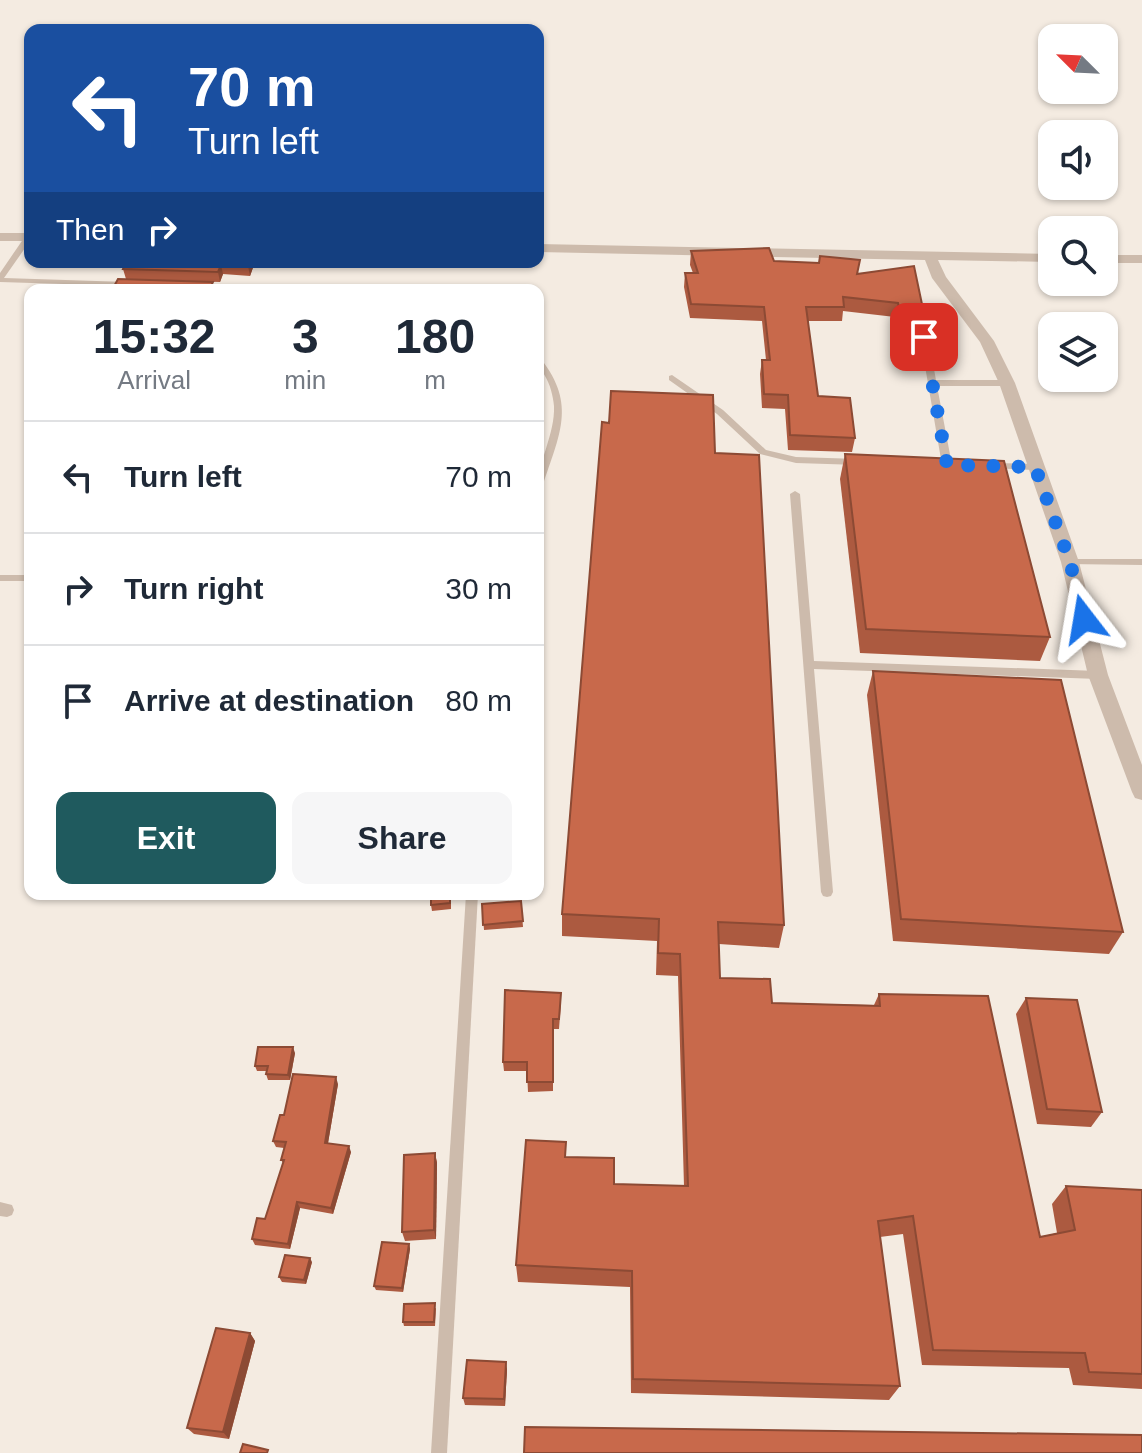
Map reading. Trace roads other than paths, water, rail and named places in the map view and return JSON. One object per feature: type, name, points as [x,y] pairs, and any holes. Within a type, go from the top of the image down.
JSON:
[{"type":"street","points":[[0,237],[24,237]]},
{"type":"street","points":[[544,248],[1038,258]]},
{"type":"street","points":[[930,256],[939,278],[987,341],[1007,383],[1070,562],[1098,675],[1142,792]]},
{"type":"street","points":[[1118,259],[1142,259]]},
{"type":"lane","points":[[0,279],[24,244]]},
{"type":"lane","points":[[0,279],[136,284]]},
{"type":"lane","points":[[924,337],[947,465]]},
{"type":"lane","points":[[544,368],[559,392],[559,407],[544,463]]},
{"type":"lane","points":[[672,378],[720,412],[763,452],[796,460],[871,462]]},
{"type":"lane","points":[[933,383],[1007,383]]},
{"type":"lane","points":[[932,464],[962,465]]},
{"type":"lane","points":[[977,465],[1035,467]]},
{"type":"lane","points":[[795,494],[827,892]]},
{"type":"lane","points":[[1070,562],[1142,562]]},
{"type":"lane","points":[[0,578],[24,578]]},
{"type":"lane","points":[[809,665],[1098,675]]},
{"type":"lane","points":[[439,1453],[472,900]]}]
